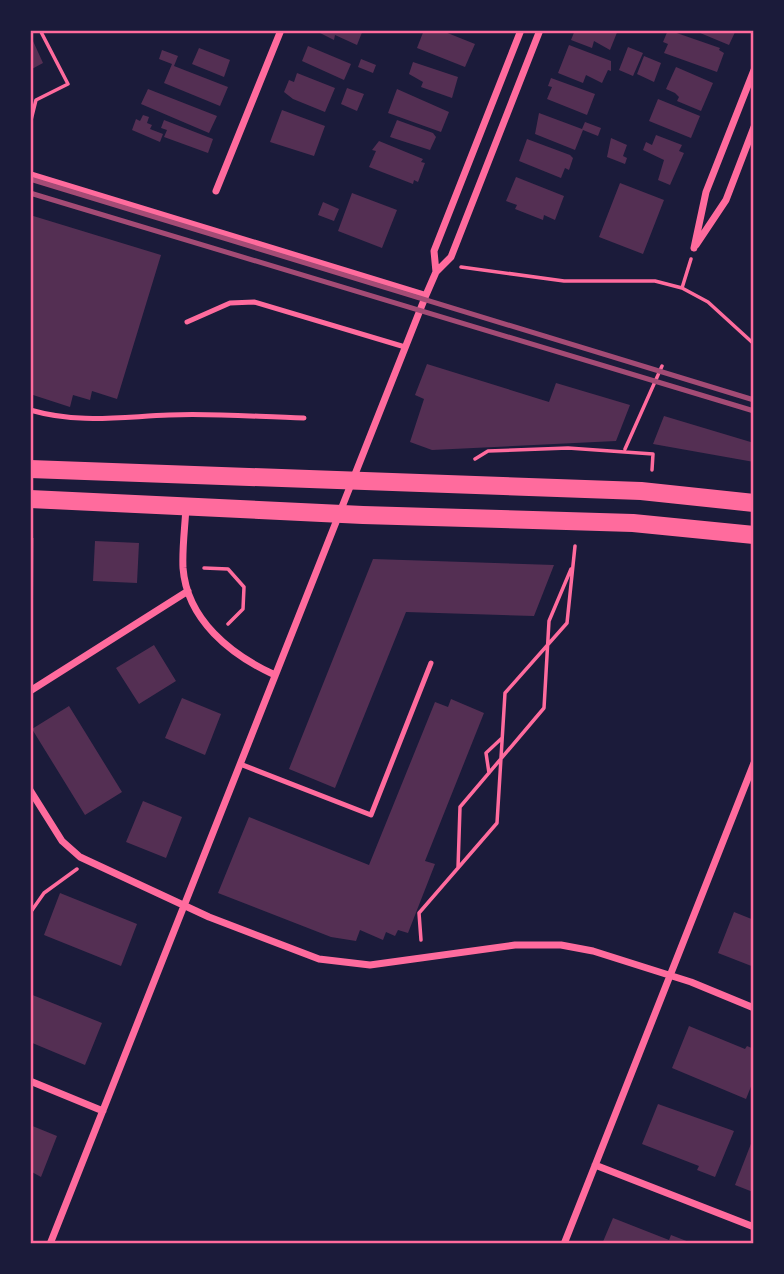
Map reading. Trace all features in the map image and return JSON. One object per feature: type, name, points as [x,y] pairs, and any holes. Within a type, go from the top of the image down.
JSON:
[{"type":"main road","points":[[30,469],[351,483],[604,490],[754,503]]},
{"type":"main road","points":[[601,522],[604,490]]},
{"type":"main road","points":[[30,499],[339,514],[601,522],[754,535]]},
{"type":"street","points":[[216,191],[281,30]]},
{"type":"street","points":[[436,271],[434,251],[521,30]]},
{"type":"street","points":[[50,1244],[405,347],[436,271],[451,257],[540,30]]},
{"type":"street","points":[[694,248],[706,192],[754,69]]},
{"type":"street","points":[[694,248],[726,200],[754,127]]},
{"type":"street","points":[[30,174],[426,295]]},
{"type":"street","points":[[186,506],[183,566],[188,592],[200,615],[223,643],[243,659],[275,674]]},
{"type":"street","points":[[30,691],[188,592]]},
{"type":"street","points":[[564,1244],[754,763]]},
{"type":"street","points":[[30,790],[62,841],[86,860],[284,947],[336,963],[387,964],[515,945],[546,944],[593,951],[671,976],[754,1008]]},
{"type":"street","points":[[30,1081],[103,1111]]},
{"type":"street","points":[[595,1165],[754,1227]]},
{"type":"lane","points":[[187,322],[230,303],[246,301],[405,347]]},
{"type":"lane","points":[[30,410],[84,419],[128,420],[169,415],[304,418]]},
{"type":"lane","points":[[240,764],[371,815],[431,663]]},
{"type":"path","points":[[30,124],[36,100],[68,84],[40,30]]},
{"type":"path","points":[[682,288],[694,248]]},
{"type":"path","points":[[461,267],[564,281],[655,281],[682,288],[708,302],[754,344]]},
{"type":"path","points":[[625,449],[662,366]]},
{"type":"path","points":[[475,459],[488,451],[625,449],[653,454],[652,470]]},
{"type":"path","points":[[421,940],[419,913],[497,823],[505,692],[567,623],[575,546]]},
{"type":"path","points":[[458,868],[460,807],[544,708],[549,621],[573,563]]},
{"type":"path","points":[[204,568],[228,569],[244,587],[243,608],[228,624]]},
{"type":"path","points":[[489,773],[486,753],[502,738]]},
{"type":"path","points":[[30,913],[44,893],[86,860]]},
{"type":"building","points":[[314,30],[363,30],[357,45],[335,35],[334,40]]},
{"type":"building","points":[[424,30],[440,30],[475,44],[465,67],[417,48]]},
{"type":"building","points":[[575,30],[618,30],[610,50],[594,41],[592,48],[571,40]]},
{"type":"building","points":[[668,30],[720,48],[724,53],[717,72],[664,53],[668,44],[663,42]]},
{"type":"building","points":[[693,30],[736,30],[729,45]]},
{"type":"building","points":[[33,41],[43,63],[30,70],[30,43]]},
{"type":"building","points":[[569,45],[611,61],[611,71],[608,70],[602,83],[586,75],[583,83],[558,73]]},
{"type":"building","points":[[308,46],[351,64],[344,80],[302,61]]},
{"type":"building","points":[[628,47],[643,53],[633,76],[619,70]]},
{"type":"building","points":[[199,48],[230,60],[224,77],[192,64]]},
{"type":"building","points":[[162,50],[178,56],[174,66],[228,87],[220,106],[164,83],[172,64],[159,59]]},
{"type":"building","points":[[644,56],[661,63],[654,82],[637,74]]},
{"type":"building","points":[[361,59],[376,65],[373,73],[358,67]]},
{"type":"building","points":[[413,62],[458,77],[452,98],[421,87],[423,82],[409,74]]},
{"type":"building","points":[[676,67],[713,83],[701,111],[677,101],[679,97],[666,89]]},
{"type":"building","points":[[297,73],[335,88],[325,112],[293,99],[284,92],[289,80],[294,82]]},
{"type":"building","points":[[551,78],[595,94],[587,115],[547,99],[552,87],[548,86]]},
{"type":"building","points":[[347,88],[364,94],[357,111],[341,104]]},
{"type":"building","points":[[148,89],[217,116],[209,133],[141,104]]},
{"type":"building","points":[[397,89],[449,112],[441,132],[388,113]]},
{"type":"building","points":[[658,99],[700,116],[691,138],[649,121]]},
{"type":"building","points":[[282,110],[325,126],[314,156],[270,142]]},
{"type":"building","points":[[539,113],[582,129],[585,122],[601,128],[598,136],[583,130],[575,150],[535,134]]},
{"type":"building","points":[[143,115],[149,117],[147,123],[152,125],[150,129],[163,134],[160,142],[132,130],[136,119],[140,121]]},
{"type":"building","points":[[164,120],[213,139],[208,153],[164,137],[167,130],[161,128]]},
{"type":"building","points":[[397,120],[433,133],[436,137],[430,150],[390,137]]},
{"type":"building","points":[[656,135],[682,145],[679,151],[684,153],[670,185],[658,180],[664,160],[643,150],[646,142],[652,145]]},
{"type":"building","points":[[611,138],[627,145],[623,156],[627,158],[625,164],[607,157]]},
{"type":"building","points":[[527,139],[570,155],[573,158],[569,170],[565,168],[561,178],[519,161]]},
{"type":"building","points":[[379,141],[423,159],[421,162],[425,163],[418,182],[414,180],[413,184],[369,167],[376,151],[372,150]]},
{"type":"building","points":[[516,177],[564,196],[555,220],[544,215],[543,220],[515,209],[517,205],[506,201]]},
{"type":"building","points":[[620,183],[664,200],[643,254],[599,237]]},
{"type":"building","points":[[352,193],[397,210],[382,248],[338,231]]},
{"type":"building","points":[[323,202],[339,209],[334,221],[318,215]]},
{"type":"building","points":[[30,215],[161,255],[117,399],[92,391],[90,400],[73,395],[70,407],[30,394]]},
{"type":"building","points":[[427,364],[549,402],[556,383],[630,405],[616,441],[432,450],[410,442],[424,399],[415,395]]},
{"type":"building","points":[[664,416],[754,443],[754,462],[653,444]]},
{"type":"building","points":[[30,538],[34,538],[33,599],[30,599]]},
{"type":"building","points":[[95,541],[139,543],[137,583],[93,581]]},
{"type":"building","points":[[373,559],[554,565],[534,616],[406,612],[335,788],[289,769]]},
{"type":"building","points":[[154,645],[176,681],[139,704],[116,668]]},
{"type":"building","points":[[182,698],[221,714],[205,755],[165,738]]},
{"type":"building","points":[[451,699],[484,713],[425,861],[435,864],[408,933],[398,930],[395,936],[386,932],[383,940],[360,930],[356,941],[331,937],[218,893],[249,817],[369,865],[435,702],[448,707]]},
{"type":"building","points":[[69,706],[122,792],[85,815],[32,729]]},
{"type":"building","points":[[143,801],[182,817],[166,858],[126,842]]},
{"type":"building","points":[[60,893],[137,924],[121,966],[44,935]]},
{"type":"building","points":[[734,912],[754,920],[754,967],[718,953]]},
{"type":"building","points":[[30,994],[102,1023],[85,1065],[30,1042]]},
{"type":"building","points":[[689,1026],[745,1049],[747,1046],[754,1049],[754,1079],[746,1099],[672,1068]]},
{"type":"building","points":[[658,1104],[734,1131],[715,1177],[697,1170],[699,1166],[642,1144]]},
{"type":"building","points":[[30,1125],[57,1136],[41,1177],[30,1171]]},
{"type":"building","points":[[754,1136],[754,1190],[753,1192],[735,1185]]},
{"type":"building","points":[[613,1218],[669,1240],[671,1235],[689,1242],[602,1244]]},
{"type":"railway","points":[[30,179],[754,400]]},
{"type":"railway","points":[[30,193],[754,411]]}]
